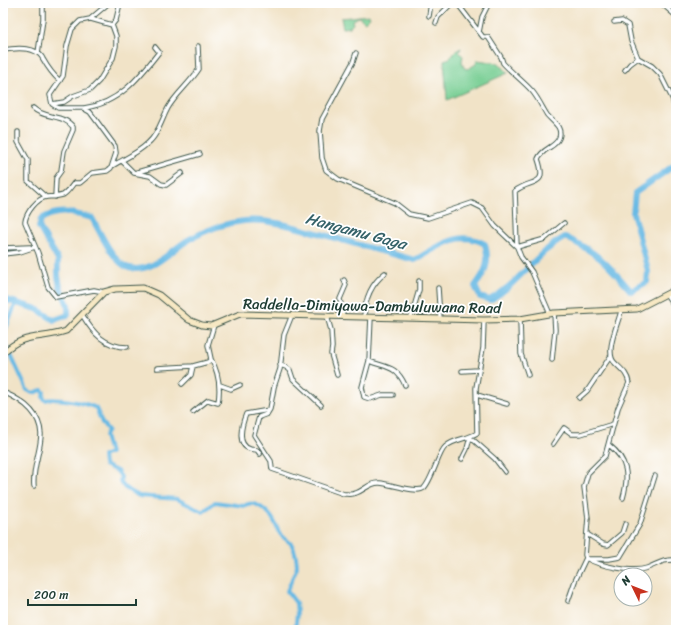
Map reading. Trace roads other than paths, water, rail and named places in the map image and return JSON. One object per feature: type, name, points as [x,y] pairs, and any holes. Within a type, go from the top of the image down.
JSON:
[{"type":"street","points":[[38,53],[43,19],[43,3]]},
{"type":"street","points":[[90,19],[108,3]]},
{"type":"street","points":[[112,25],[116,20],[120,3]]},
{"type":"street","points":[[429,16],[431,3]]},
{"type":"street","points":[[436,23],[438,17],[452,3]]},
{"type":"street","points":[[457,3],[483,37],[488,37],[503,63],[533,93],[546,113],[558,126],[560,134],[558,140],[552,146],[540,153],[538,159],[542,172],[541,178],[534,183],[514,190],[517,247],[521,257],[532,272],[552,313],[555,330],[552,360]]},
{"type":"street","points":[[479,32],[482,17],[489,3]]},
{"type":"street","points":[[621,3],[629,3]]},
{"type":"street","points":[[661,3],[676,16]]},
{"type":"street","points":[[112,25],[90,19],[80,21],[72,29],[67,46],[63,76],[50,95],[52,104],[58,108],[83,108],[102,105],[132,83],[159,52],[155,47]]},
{"type":"street","points":[[614,22],[622,21],[628,25],[631,41],[638,58],[652,66],[660,74],[673,100],[676,120]]},
{"type":"street","points":[[52,104],[64,102],[73,96],[90,90],[99,81],[113,58],[116,46],[116,36],[112,25]]},
{"type":"street","points":[[193,412],[208,400],[218,403],[220,384],[217,372],[211,359],[208,345],[214,325],[202,325],[189,320],[160,295],[143,288],[115,289],[104,292],[89,291],[56,297],[48,287],[25,222],[26,217],[37,203],[46,197],[55,197],[64,194],[74,183],[80,183],[92,174],[107,171],[112,166],[149,143],[171,104],[199,69],[198,46]]},
{"type":"street","points":[[3,50],[27,50],[38,53],[43,58],[52,75],[60,81]]},
{"type":"street","points":[[356,53],[322,119],[320,131],[322,158],[326,170],[338,179],[395,202],[409,214],[428,218],[472,202],[482,208],[495,226],[517,247]]},
{"type":"street","points":[[625,70],[638,58]]},
{"type":"street","points":[[33,108],[38,113],[62,119],[73,127],[64,152],[60,171],[56,178],[55,197]]},
{"type":"street","points":[[83,108],[90,112],[115,146],[116,153],[112,166]]},
{"type":"street","points":[[18,132],[18,142],[28,160],[28,181],[46,197]]},
{"type":"street","points":[[134,173],[200,154]]},
{"type":"street","points":[[122,161],[134,173],[150,176],[161,184],[166,185],[182,174]]},
{"type":"street","points":[[517,247],[544,239],[564,223]]},
{"type":"street","points":[[3,248],[35,247]]},
{"type":"street","points":[[3,254],[20,252],[35,247]]},
{"type":"street","points":[[364,317],[365,304],[369,293],[376,280],[385,273]]},
{"type":"street","points":[[343,316],[340,299],[346,285],[344,280]]},
{"type":"street","points":[[411,317],[419,290],[419,281]]},
{"type":"street","points":[[438,288],[440,319]]},
{"type":"street","name":"Raddella-Dimiyawa-Dambuluwana Road","points":[[214,325],[240,314],[411,317],[484,320],[520,319],[552,313],[622,311],[637,309],[676,289]]},
{"type":"street","points":[[3,353],[10,346],[24,338],[58,334],[66,331],[83,316],[104,292]]},
{"type":"street","points":[[666,294],[676,309]]},
{"type":"street","points":[[579,398],[587,391],[610,356],[611,346],[622,311]]},
{"type":"street","points":[[292,315],[284,335],[280,365],[270,409],[267,414],[259,417],[254,435],[271,461],[272,469],[344,494],[355,494],[375,483],[391,484],[415,492],[424,488],[436,469],[443,449],[455,440],[470,437],[477,433],[475,410],[478,370],[483,348],[484,320]]},
{"type":"street","points":[[83,316],[92,330],[106,343],[127,347]]},
{"type":"street","points":[[327,316],[331,330],[331,354],[337,375]]},
{"type":"street","points":[[371,317],[369,361],[362,387],[364,397],[370,399],[382,395],[392,395]]},
{"type":"street","points":[[520,319],[521,354],[528,375]]},
{"type":"street","points":[[568,601],[575,581],[587,559],[585,548],[588,518],[584,488],[588,473],[605,456],[618,408],[629,383],[624,370],[614,362],[610,356]]},
{"type":"street","points":[[157,368],[193,366],[208,362],[211,359]]},
{"type":"street","points":[[369,361],[379,366],[384,365],[396,371],[405,385]]},
{"type":"street","points":[[280,365],[290,370],[293,379],[320,405]]},
{"type":"street","points":[[182,384],[191,376],[193,366]]},
{"type":"street","points":[[462,371],[478,370]]},
{"type":"street","points":[[220,384],[231,389],[240,385]]},
{"type":"street","points":[[3,392],[25,403],[31,410],[41,433],[33,474],[34,486]]},
{"type":"street","points":[[477,395],[507,404]]},
{"type":"street","points":[[260,454],[256,450],[250,449],[243,444],[241,437],[243,421],[246,414],[267,411],[270,409]]},
{"type":"street","points":[[553,444],[564,428],[572,434],[581,434],[614,424]]},
{"type":"street","points":[[462,459],[467,449],[470,437]]},
{"type":"street","points":[[470,437],[495,459],[505,472]]},
{"type":"street","points":[[609,445],[618,455],[628,476],[623,498]]},
{"type":"street","points":[[587,559],[609,559],[620,557],[640,524],[655,476]]},
{"type":"street","points":[[587,534],[603,544],[608,545],[622,533],[625,524]]},
{"type":"street","points":[[587,559],[608,566],[634,570],[646,568],[666,559],[676,560]]},
{"type":"waterway","name":"Hangamu Gaga","points":[[3,299],[37,309],[54,320],[68,315],[68,305],[60,287],[58,260],[39,227],[41,219],[54,214],[66,212],[92,218],[113,254],[123,265],[129,268],[146,268],[161,260],[190,239],[209,230],[229,223],[253,220],[293,226],[415,260],[448,242],[466,238],[475,240],[485,244],[487,256],[486,266],[482,276],[475,286],[480,297],[490,300],[510,286],[544,252],[565,237],[594,254],[615,273],[631,291],[647,282],[648,271],[633,213],[635,193],[676,164]]},
{"type":"waterway","points":[[16,303],[3,336],[4,344],[11,355],[27,390],[33,393],[42,390],[44,392],[43,397],[45,400],[56,399],[71,401],[96,408],[102,423],[108,430],[105,436],[110,453],[103,456],[104,465],[117,471],[121,477],[120,482],[125,488],[139,496],[177,499],[203,512],[215,502],[244,506],[252,504],[261,507],[272,517],[280,534],[292,545],[296,556],[297,567],[287,591],[296,603],[297,614],[295,630]]}]
